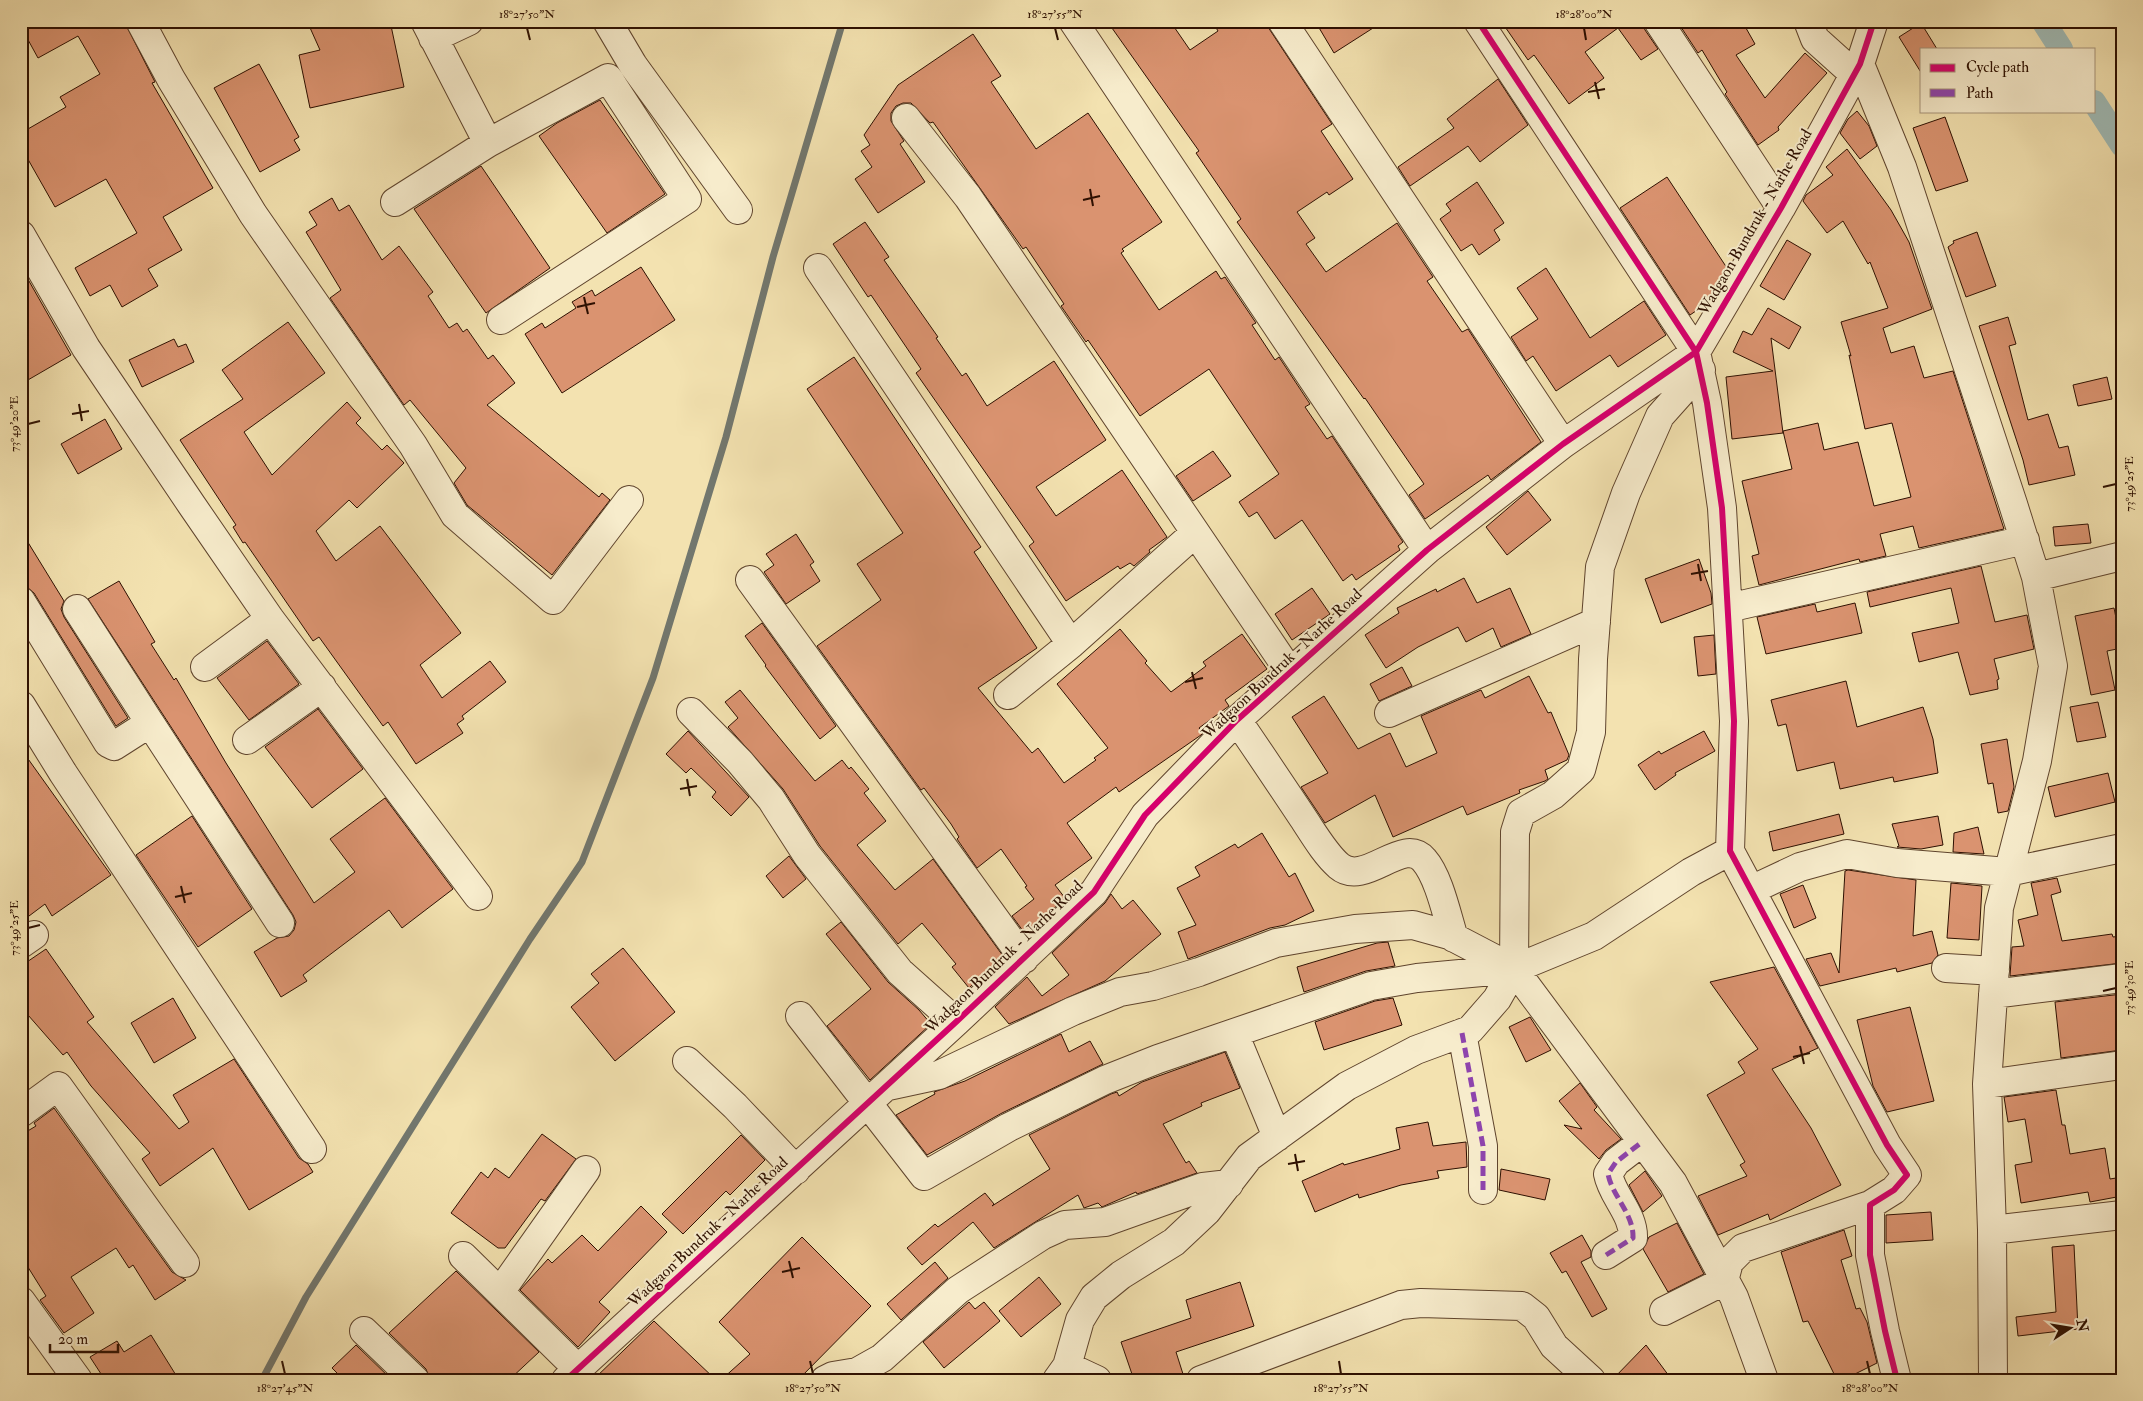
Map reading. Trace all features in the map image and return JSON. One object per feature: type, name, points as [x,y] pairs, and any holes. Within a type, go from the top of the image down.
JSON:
[{"type":"street","points":[[140,21],[171,79],[252,214],[413,445],[455,515],[553,600],[629,500]]},
{"type":"street","points":[[469,21],[429,30],[488,143]]},
{"type":"street","points":[[607,21],[633,64],[738,210]]},
{"type":"street","points":[[1074,21],[1427,550]]},
{"type":"street","points":[[1282,21],[1563,444]]},
{"type":"street","points":[[1478,21],[1698,361],[1722,508],[1734,721],[1730,851],[1887,1145],[1907,1174],[1894,1190],[1870,1205],[1742,1248],[1729,1262],[1724,1280],[1664,1311]]},
{"type":"street","points":[[1658,21],[1780,208]]},
{"type":"street","points":[[1808,21],[1815,39],[1858,70],[1902,167],[2025,540],[2036,577],[2053,666],[2037,761],[1999,908],[1988,1084],[1992,1230],[1993,1380]]},
{"type":"street","name":"Wadgaon Bundruk - Narhe Road","points":[[572,1374],[867,1105],[1094,892],[1146,815],[1237,720],[1290,672],[1427,550],[1563,444],[1698,361],[1780,208],[1858,70],[1874,21]]},
{"type":"street","points":[[395,202],[488,143],[608,78],[687,200]]},
{"type":"street","points":[[906,118],[968,197],[1290,672]]},
{"type":"street","points":[[501,320],[687,200],[716,179]]},
{"type":"street","points":[[21,235],[86,348],[270,619],[478,896]]},
{"type":"street","points":[[818,268],[1071,644]]},
{"type":"street","points":[[1097,1380],[1062,1373],[1080,1320],[1094,1297],[1121,1276],[1174,1242],[1207,1212],[1249,1157],[1347,1086],[1416,1050],[1470,1030],[1497,999],[1514,969],[1515,832],[1520,813],[1552,796],[1581,770],[1591,732],[1600,567],[1626,493],[1660,416],[1698,361]]},
{"type":"street","points":[[1008,695],[1071,644],[1195,534]]},
{"type":"street","points":[[1728,608],[2025,540]]},
{"type":"street","points":[[2036,577],[2122,556]]},
{"type":"street","points":[[750,580],[1024,959]]},
{"type":"street","points":[[21,601],[108,742],[114,746],[150,723]]},
{"type":"street","points":[[77,608],[280,923]]},
{"type":"street","points":[[205,667],[270,619]]},
{"type":"street","points":[[1389,713],[1596,622]]},
{"type":"street","points":[[247,740],[322,687]]},
{"type":"street","points":[[691,712],[740,762],[771,799],[807,855],[900,972],[956,1022]]},
{"type":"street","points":[[1237,720],[1313,833],[1340,867],[1353,871],[1364,871],[1396,855],[1413,854],[1423,859],[1434,879],[1454,938]]},
{"type":"street","points":[[25,721],[312,1149]]},
{"type":"street","points":[[1751,890],[1800,867],[1847,854],[1897,863],[2008,872],[2122,848]]},
{"type":"street","points":[[800,1016],[867,1105],[924,1176],[1009,1127],[1105,1080],[1234,1033],[1371,986],[1417,978],[1514,969],[1594,936],[1691,872],[1730,851]]},
{"type":"street","points":[[887,1086],[939,1075],[1073,1011],[1120,992],[1153,986],[1199,972],[1276,944],[1355,929],[1413,925],[1454,938],[1514,969],[1673,1183],[1734,1297],[1764,1380]]},
{"type":"street","points":[[1946,968],[1994,983],[2122,978]]},
{"type":"street","points":[[1234,1033],[1277,1137]]},
{"type":"street","points":[[1462,1033],[1483,1146],[1483,1190]]},
{"type":"street","points":[[687,1061],[735,1106],[796,1170]]},
{"type":"street","points":[[1988,1084],[2122,1065]]},
{"type":"street","points":[[21,1113],[58,1086],[185,1263]]},
{"type":"street","points":[[1606,1255],[1633,1238],[1633,1229],[1618,1196],[1610,1184],[1608,1174],[1616,1162],[1642,1142]]},
{"type":"street","points":[[500,1292],[586,1170]]},
{"type":"street","points":[[825,1380],[833,1376],[857,1372],[882,1358],[958,1290],[1043,1235],[1065,1225],[1105,1222],[1203,1187],[1228,1184]]},
{"type":"street","points":[[1870,1205],[1870,1255],[1897,1380]]},
{"type":"street","points":[[1992,1230],[2122,1215]]},
{"type":"street","points":[[463,1256],[500,1292],[572,1374]]},
{"type":"street","points":[[21,1302],[78,1380]]},
{"type":"street","points":[[1201,1380],[1401,1305],[1421,1302],[1522,1306],[1536,1317],[1554,1346],[1591,1380]]},
{"type":"street","points":[[364,1331],[415,1380]]},
{"type":"path","points":[[2118,21],[2122,27]]},
{"type":"building","points":[[21,21],[124,21],[155,82],[152,83],[213,188],[163,217],[182,250],[148,269],[158,286],[122,307],[110,285],[90,296],[75,268],[137,233],[106,179],[55,207],[21,147],[21,133],[66,107],[60,97],[100,74],[78,36],[38,58],[21,27]]},
{"type":"building","points":[[307,21],[390,21],[404,87],[310,108],[299,55],[320,50]]},
{"type":"building","points":[[1107,21],[1170,21],[1190,50],[1218,31],[1212,21],[1264,21],[1332,124],[1321,131],[1353,179],[1329,195],[1327,192],[1297,212],[1315,238],[1306,244],[1326,272],[1397,223],[1433,277],[1427,281],[1462,332],[1468,329],[1541,442],[1491,480],[1488,475],[1425,519],[1409,495],[1424,484],[1365,398],[1237,222],[1241,219],[1196,153],[1199,151]]},
{"type":"building","points":[[1315,21],[1384,21],[1334,53]]},
{"type":"building","points":[[1501,21],[1642,21],[1645,30],[1658,49],[1641,60],[1618,28],[1585,52],[1604,78],[1569,104],[1534,55],[1528,60]]},
{"type":"building","points":[[1677,21],[1742,21],[1755,44],[1736,55],[1765,98],[1805,53],[1827,73],[1778,127],[1779,130],[1758,145],[1725,94],[1727,92],[1702,50],[1698,53]]},
{"type":"building","points":[[1921,23],[1936,48],[1920,48],[1920,71],[1899,37]]},
{"type":"building","points":[[973,34],[1001,76],[991,82],[1036,149],[1088,113],[1162,222],[1122,249],[1124,251],[1121,253],[1159,310],[1216,271],[1221,279],[1225,277],[1256,323],[1252,325],[1275,360],[1279,357],[1310,404],[1305,407],[1327,439],[1332,436],[1403,542],[1398,546],[1400,550],[1356,580],[1352,574],[1343,581],[1302,520],[1275,539],[1257,512],[1249,517],[1239,502],[1279,474],[1209,369],[1140,416],[1088,340],[1086,342],[1061,306],[1064,304],[1026,247],[1023,249],[933,122],[930,123],[911,103],[903,103],[896,106],[891,113],[891,121],[904,141],[900,144],[925,182],[878,213],[855,179],[872,167],[861,151],[870,145],[864,135],[898,85]]},
{"type":"building","points":[[259,64],[299,137],[294,140],[300,150],[260,172],[214,88]]},
{"type":"building","points":[[1498,79],[1528,125],[1480,162],[1468,146],[1410,186],[1398,167],[1454,128],[1447,119]]},
{"type":"building","points":[[600,100],[665,194],[607,233],[539,136],[557,123]]},
{"type":"building","points":[[1857,111],[1869,126],[1877,146],[1860,159],[1840,133],[1848,119]]},
{"type":"building","points":[[1945,117],[1968,181],[1936,191],[1913,128]]},
{"type":"building","points":[[1847,149],[1891,210],[1909,242],[1932,309],[1883,328],[1891,353],[1914,346],[1924,378],[1953,371],[2004,529],[1919,548],[1913,526],[1880,534],[1886,556],[1860,562],[1859,559],[1759,585],[1752,556],[1759,554],[1742,481],[1792,469],[1783,431],[1818,423],[1824,450],[1858,442],[1874,506],[1911,497],[1892,423],[1865,429],[1849,355],[1851,356],[1841,322],[1888,308],[1870,262],[1868,264],[1843,221],[1827,233],[1803,201],[1806,195],[1833,175],[1826,167]]},
{"type":"building","points":[[481,166],[550,268],[486,313],[414,209]]},
{"type":"building","points":[[1667,177],[1727,268],[1718,283],[1712,288],[1714,291],[1706,304],[1690,315],[1620,208]]},
{"type":"building","points":[[1477,182],[1504,223],[1494,230],[1500,240],[1479,255],[1472,244],[1461,251],[1440,219],[1451,211],[1446,204]]},
{"type":"building","points":[[332,198],[339,211],[349,205],[382,260],[399,246],[433,292],[428,296],[449,328],[457,323],[463,332],[467,329],[488,359],[493,355],[515,383],[487,405],[599,497],[602,493],[610,500],[552,575],[467,505],[454,483],[466,468],[410,400],[404,405],[330,298],[341,290],[306,232],[317,225],[309,212]]},
{"type":"building","points":[[865,222],[889,257],[884,260],[938,337],[936,338],[962,376],[966,373],[987,406],[1054,361],[1106,440],[1036,487],[1056,516],[1122,470],[1167,537],[1149,550],[1150,552],[1134,566],[1130,563],[1120,569],[1118,566],[1066,601],[1029,546],[1034,542],[916,373],[921,369],[871,295],[868,297],[833,244]]},
{"type":"building","points":[[1977,232],[1996,286],[1966,297],[1948,247],[1954,243],[1953,241]]},
{"type":"building","points":[[1787,240],[1811,254],[1784,300],[1760,286]]},
{"type":"building","points":[[21,267],[71,355],[21,384]]},
{"type":"building","points":[[641,267],[675,320],[562,393],[525,334],[542,323],[545,328],[576,308],[572,302],[592,290],[595,296]]},
{"type":"building","points":[[1546,268],[1590,338],[1644,301],[1666,335],[1618,367],[1610,355],[1556,391],[1533,356],[1526,361],[1511,337],[1538,319],[1517,288]]},
{"type":"building","points":[[1768,308],[1801,327],[1789,349],[1771,338],[1783,433],[1732,439],[1726,377],[1773,371],[1733,352],[1743,331],[1752,335]]},
{"type":"building","points":[[2008,317],[2016,344],[2009,346],[2028,420],[2048,414],[2059,448],[2068,446],[2075,475],[2029,485],[2023,460],[1979,326]]},
{"type":"building","points":[[288,322],[325,373],[244,432],[272,475],[347,402],[361,418],[356,423],[382,450],[387,445],[404,463],[357,508],[349,500],[316,531],[336,561],[380,526],[461,633],[420,665],[442,698],[490,661],[506,682],[462,716],[464,719],[457,724],[463,733],[416,764],[388,722],[383,726],[319,637],[313,641],[245,542],[243,543],[233,527],[236,525],[180,440],[243,399],[222,370]]},
{"type":"building","points":[[174,339],[178,347],[186,344],[194,362],[142,387],[129,360]]},
{"type":"building","points":[[854,357],[981,547],[974,552],[1037,648],[978,688],[1032,753],[1038,748],[1064,783],[1096,760],[1094,758],[1108,748],[1057,684],[1120,629],[1147,661],[1145,663],[1171,692],[1206,666],[1203,662],[1242,634],[1267,669],[1225,700],[1229,706],[1199,728],[1203,733],[1201,735],[1119,792],[1116,787],[1067,823],[1092,858],[1055,885],[1065,898],[1026,935],[1012,916],[1034,899],[1001,849],[977,868],[957,839],[959,837],[951,824],[924,788],[921,790],[817,646],[881,600],[857,564],[903,533],[807,389]]},
{"type":"building","points":[[2107,377],[2112,399],[2078,406],[2073,385]]},
{"type":"building","points":[[105,419],[122,449],[78,474],[61,444]]},
{"type":"building","points":[[1213,451],[1231,476],[1193,501],[1176,476]]},
{"type":"building","points":[[1528,491],[1551,520],[1507,555],[1486,527]]},
{"type":"building","points":[[2088,524],[2091,543],[2055,546],[2053,527]]},
{"type":"building","points":[[21,531],[64,601],[61,609],[64,617],[128,718],[116,726],[34,593],[21,582]]},
{"type":"building","points":[[796,534],[814,562],[810,565],[820,581],[786,604],[764,572],[774,565],[766,554]]},
{"type":"building","points":[[1699,559],[1711,593],[1712,604],[1661,623],[1645,579]]},
{"type":"building","points":[[1981,566],[1995,622],[2027,615],[2034,649],[1994,659],[1999,679],[1997,680],[1998,689],[1970,695],[1958,652],[1919,662],[1912,633],[1959,623],[1951,588],[1870,607],[1867,592]]},
{"type":"building","points":[[1464,578],[1477,603],[1510,588],[1531,634],[1501,647],[1493,628],[1466,642],[1458,627],[1418,647],[1386,668],[1365,635],[1399,613],[1397,608],[1436,589],[1437,592]]},
{"type":"building","points":[[119,581],[155,642],[151,644],[174,680],[176,678],[226,763],[314,903],[355,872],[330,839],[385,798],[453,889],[402,928],[389,910],[303,975],[307,981],[281,997],[254,952],[277,938],[289,936],[294,930],[296,922],[88,599]]},
{"type":"building","points":[[1312,588],[1330,614],[1292,640],[1275,614]]},
{"type":"building","points":[[1855,603],[1862,633],[1766,654],[1757,617],[1815,604],[1817,612]]},
{"type":"building","points":[[2114,608],[2122,648],[2107,651],[2115,690],[2091,695],[2075,616]]},
{"type":"building","points":[[762,623],[836,726],[820,739],[745,636]]},
{"type":"building","points":[[1714,635],[1716,674],[1698,676],[1694,637]]},
{"type":"building","points":[[267,641],[299,684],[249,720],[217,678]]},
{"type":"building","points":[[1402,667],[1412,686],[1379,701],[1370,684]]},
{"type":"building","points":[[1529,676],[1548,713],[1551,712],[1569,755],[1567,760],[1545,770],[1548,779],[1545,781],[1519,790],[1520,793],[1467,815],[1463,806],[1393,837],[1375,795],[1325,823],[1301,787],[1328,773],[1292,717],[1324,696],[1358,749],[1390,733],[1406,767],[1437,753],[1421,716],[1481,690],[1485,698]]},
{"type":"building","points":[[1846,681],[1857,727],[1923,707],[1933,739],[1938,773],[1894,782],[1893,777],[1840,789],[1834,762],[1797,771],[1786,724],[1778,726],[1771,700]]},
{"type":"building","points":[[740,690],[815,781],[842,760],[849,769],[851,767],[869,789],[864,793],[886,821],[857,845],[895,890],[933,859],[1003,956],[969,988],[952,967],[956,964],[922,923],[898,944],[820,846],[783,789],[728,727],[738,718],[725,702]]},
{"type":"building","points":[[2098,702],[2106,737],[2077,742],[2070,707]]},
{"type":"building","points":[[318,709],[363,769],[312,808],[265,747]]},
{"type":"building","points":[[688,731],[749,797],[731,816],[712,797],[716,792],[691,768],[686,773],[666,754]]},
{"type":"building","points":[[1704,731],[1715,751],[1675,773],[1676,775],[1655,790],[1638,765],[1659,751],[1661,754]]},
{"type":"building","points":[[2007,739],[2014,787],[2008,811],[1998,813],[1993,783],[1988,784],[1981,744]]},
{"type":"building","points":[[21,749],[111,875],[52,916],[45,904],[21,922]]},
{"type":"building","points":[[2108,773],[2115,802],[2055,817],[2048,787]]},
{"type":"building","points":[[1839,814],[1844,834],[1773,851],[1769,832]]},
{"type":"building","points":[[192,816],[252,909],[198,947],[136,855]]},
{"type":"building","points":[[1938,816],[1943,845],[1921,849],[1897,847],[1899,846],[1892,824]]},
{"type":"building","points":[[1978,827],[1984,854],[1953,852],[1954,833]]},
{"type":"building","points":[[1262,833],[1289,877],[1295,873],[1314,911],[1285,925],[1270,928],[1188,959],[1178,932],[1196,925],[1177,888],[1200,876],[1195,867],[1235,844],[1238,848]]},
{"type":"building","points":[[789,856],[806,879],[783,898],[766,876]]},
{"type":"building","points":[[1845,871],[1916,880],[1913,936],[1932,931],[1938,955],[1932,963],[1897,972],[1896,968],[1820,986],[1806,959],[1831,953],[1839,973]]},
{"type":"building","points":[[2057,878],[2061,892],[2051,895],[2062,941],[2112,934],[2113,937],[2122,936],[2122,963],[2010,976],[2012,947],[2024,946],[2018,920],[2038,915],[2031,883]]},
{"type":"building","points":[[1951,883],[1982,886],[1979,940],[1947,938]]},
{"type":"building","points":[[1803,885],[1816,918],[1794,928],[1780,894]]},
{"type":"building","points":[[1111,894],[1122,909],[1133,900],[1161,934],[1105,981],[1009,1024],[995,1007],[1027,977],[1042,996],[1069,975],[1052,953],[1105,903]]},
{"type":"building","points":[[841,922],[888,982],[919,1010],[931,1024],[870,1080],[827,1026],[871,989],[826,934]]},
{"type":"building","points":[[1388,942],[1395,966],[1366,971],[1304,992],[1297,967],[1377,943]]},
{"type":"building","points":[[623,948],[675,1012],[615,1061],[571,1007],[599,983],[591,974]]},
{"type":"building","points":[[46,949],[94,1017],[87,1022],[179,1129],[189,1122],[173,1095],[234,1059],[299,1158],[308,1164],[313,1172],[249,1210],[213,1148],[160,1186],[142,1159],[150,1153],[91,1086],[67,1052],[63,1055],[21,1007],[21,966]]},
{"type":"building","points":[[1774,967],[1818,1048],[1772,1069],[1811,1128],[1841,1185],[1770,1220],[1768,1214],[1718,1235],[1698,1196],[1747,1176],[1740,1165],[1745,1162],[1707,1095],[1745,1073],[1738,1062],[1758,1049],[1710,982]]},
{"type":"building","points":[[2122,994],[2122,1050],[2061,1058],[2055,1002]]},
{"type":"building","points":[[173,998],[196,1038],[154,1063],[131,1023]]},
{"type":"building","points":[[1393,998],[1402,1025],[1324,1050],[1315,1022],[1375,1001]]},
{"type":"building","points":[[1910,1007],[1934,1101],[1887,1112],[1873,1086],[1857,1020]]},
{"type":"building","points":[[1530,1017],[1551,1050],[1526,1062],[1509,1027]]},
{"type":"building","points":[[1061,1034],[1069,1052],[1090,1041],[1103,1064],[1002,1113],[927,1155],[896,1115],[935,1094],[934,1092],[965,1081]]},
{"type":"building","points":[[1225,1052],[1240,1088],[1201,1103],[1202,1106],[1163,1124],[1186,1163],[1189,1161],[1197,1173],[1137,1194],[1136,1192],[1102,1207],[1098,1203],[1084,1208],[1078,1195],[994,1248],[973,1222],[922,1265],[907,1248],[935,1224],[938,1227],[985,1193],[994,1204],[992,1206],[1050,1169],[1029,1135],[1111,1094],[1117,1092],[1119,1096],[1142,1082]]},
{"type":"building","points":[[1580,1083],[1597,1107],[1594,1110],[1621,1139],[1606,1150],[1599,1159],[1564,1125],[1582,1129],[1559,1101]]},
{"type":"building","points":[[2056,1090],[2062,1125],[2065,1125],[2070,1154],[2105,1148],[2110,1179],[2122,1177],[2122,1196],[2090,1202],[2088,1192],[2021,1203],[2015,1165],[2032,1162],[2025,1119],[2008,1122],[2004,1097]]},
{"type":"building","points":[[54,1108],[172,1272],[186,1280],[155,1300],[133,1265],[129,1268],[116,1248],[71,1277],[94,1313],[64,1333],[40,1300],[46,1296],[21,1256],[21,1135],[36,1126],[34,1123]]},
{"type":"building","points":[[1428,1122],[1433,1146],[1466,1142],[1467,1167],[1437,1171],[1439,1178],[1401,1185],[1359,1198],[1358,1194],[1315,1212],[1302,1181],[1343,1163],[1344,1165],[1400,1149],[1396,1128]]},
{"type":"building","points":[[542,1134],[576,1159],[545,1201],[541,1199],[505,1248],[498,1248],[451,1213],[481,1172],[488,1178],[495,1168],[509,1178]]},
{"type":"building","points":[[741,1135],[765,1160],[730,1195],[726,1191],[683,1234],[662,1214]]},
{"type":"building","points":[[1501,1169],[1550,1179],[1545,1200],[1499,1190]]},
{"type":"building","points":[[1645,1171],[1662,1196],[1643,1212],[1629,1185]]},
{"type":"building","points":[[641,1206],[667,1232],[599,1302],[610,1312],[578,1347],[520,1290],[548,1259],[552,1263],[582,1235],[598,1251]]},
{"type":"building","points":[[1931,1212],[1933,1240],[1886,1243],[1886,1215]]},
{"type":"building","points":[[1677,1223],[1704,1274],[1668,1292],[1643,1249],[1649,1237]]},
{"type":"building","points":[[1844,1230],[1852,1256],[1841,1260],[1856,1309],[1860,1308],[1867,1322],[1877,1363],[1843,1380],[1837,1380],[1808,1321],[1803,1322],[1781,1252]]},
{"type":"building","points":[[1582,1235],[1591,1251],[1591,1257],[1581,1262],[1607,1309],[1592,1317],[1566,1271],[1562,1273],[1550,1253]]},
{"type":"building","points":[[802,1237],[871,1306],[798,1380],[721,1380],[750,1354],[719,1322]]},
{"type":"building","points":[[2074,1245],[2078,1329],[2018,1336],[2016,1317],[2056,1312],[2052,1247]]},
{"type":"building","points":[[935,1262],[948,1278],[901,1320],[887,1304]]},
{"type":"building","points":[[456,1271],[539,1352],[509,1380],[430,1380],[426,1369],[389,1333]]},
{"type":"building","points":[[1039,1277],[1061,1304],[1021,1337],[999,1311]]},
{"type":"building","points":[[1240,1282],[1254,1326],[1176,1352],[1183,1374],[1166,1380],[1134,1380],[1121,1342],[1191,1318],[1186,1300]]},
{"type":"building","points":[[969,1302],[975,1309],[984,1302],[1000,1321],[944,1368],[923,1342]]},
{"type":"building","points":[[654,1321],[716,1380],[593,1380]]},
{"type":"building","points":[[151,1335],[179,1380],[105,1380],[90,1357],[117,1341],[124,1352]]},
{"type":"building","points":[[356,1345],[392,1380],[344,1380],[332,1368]]},
{"type":"building","points":[[1646,1345],[1672,1380],[1612,1380]]},
{"type":"waterway","points":[[262,1380],[306,1297],[530,939],[582,862],[653,678],[726,437],[773,257],[843,21]]},
{"type":"waterway","points":[[2043,21],[2060,48]]},
{"type":"waterway","points":[[2096,105],[2122,145]]},
{"type":"marked path","points":[[1462,1033],[1483,1146],[1483,1190]]},
{"type":"marked path","points":[[1606,1255],[1633,1238],[1627,1213],[1610,1182],[1608,1174],[1616,1162],[1642,1142]]},
{"type":"cycle path","points":[[1478,21],[1696,352],[1707,403],[1722,508],[1734,721],[1730,851],[1887,1145],[1907,1175],[1894,1190],[1870,1205],[1870,1255],[1897,1380]]},
{"type":"cycle path","points":[[566,1380],[956,1022],[1094,892],[1145,815],[1237,720],[1427,550],[1563,444],[1696,352],[1781,208],[1860,64],[1874,21]]}]
